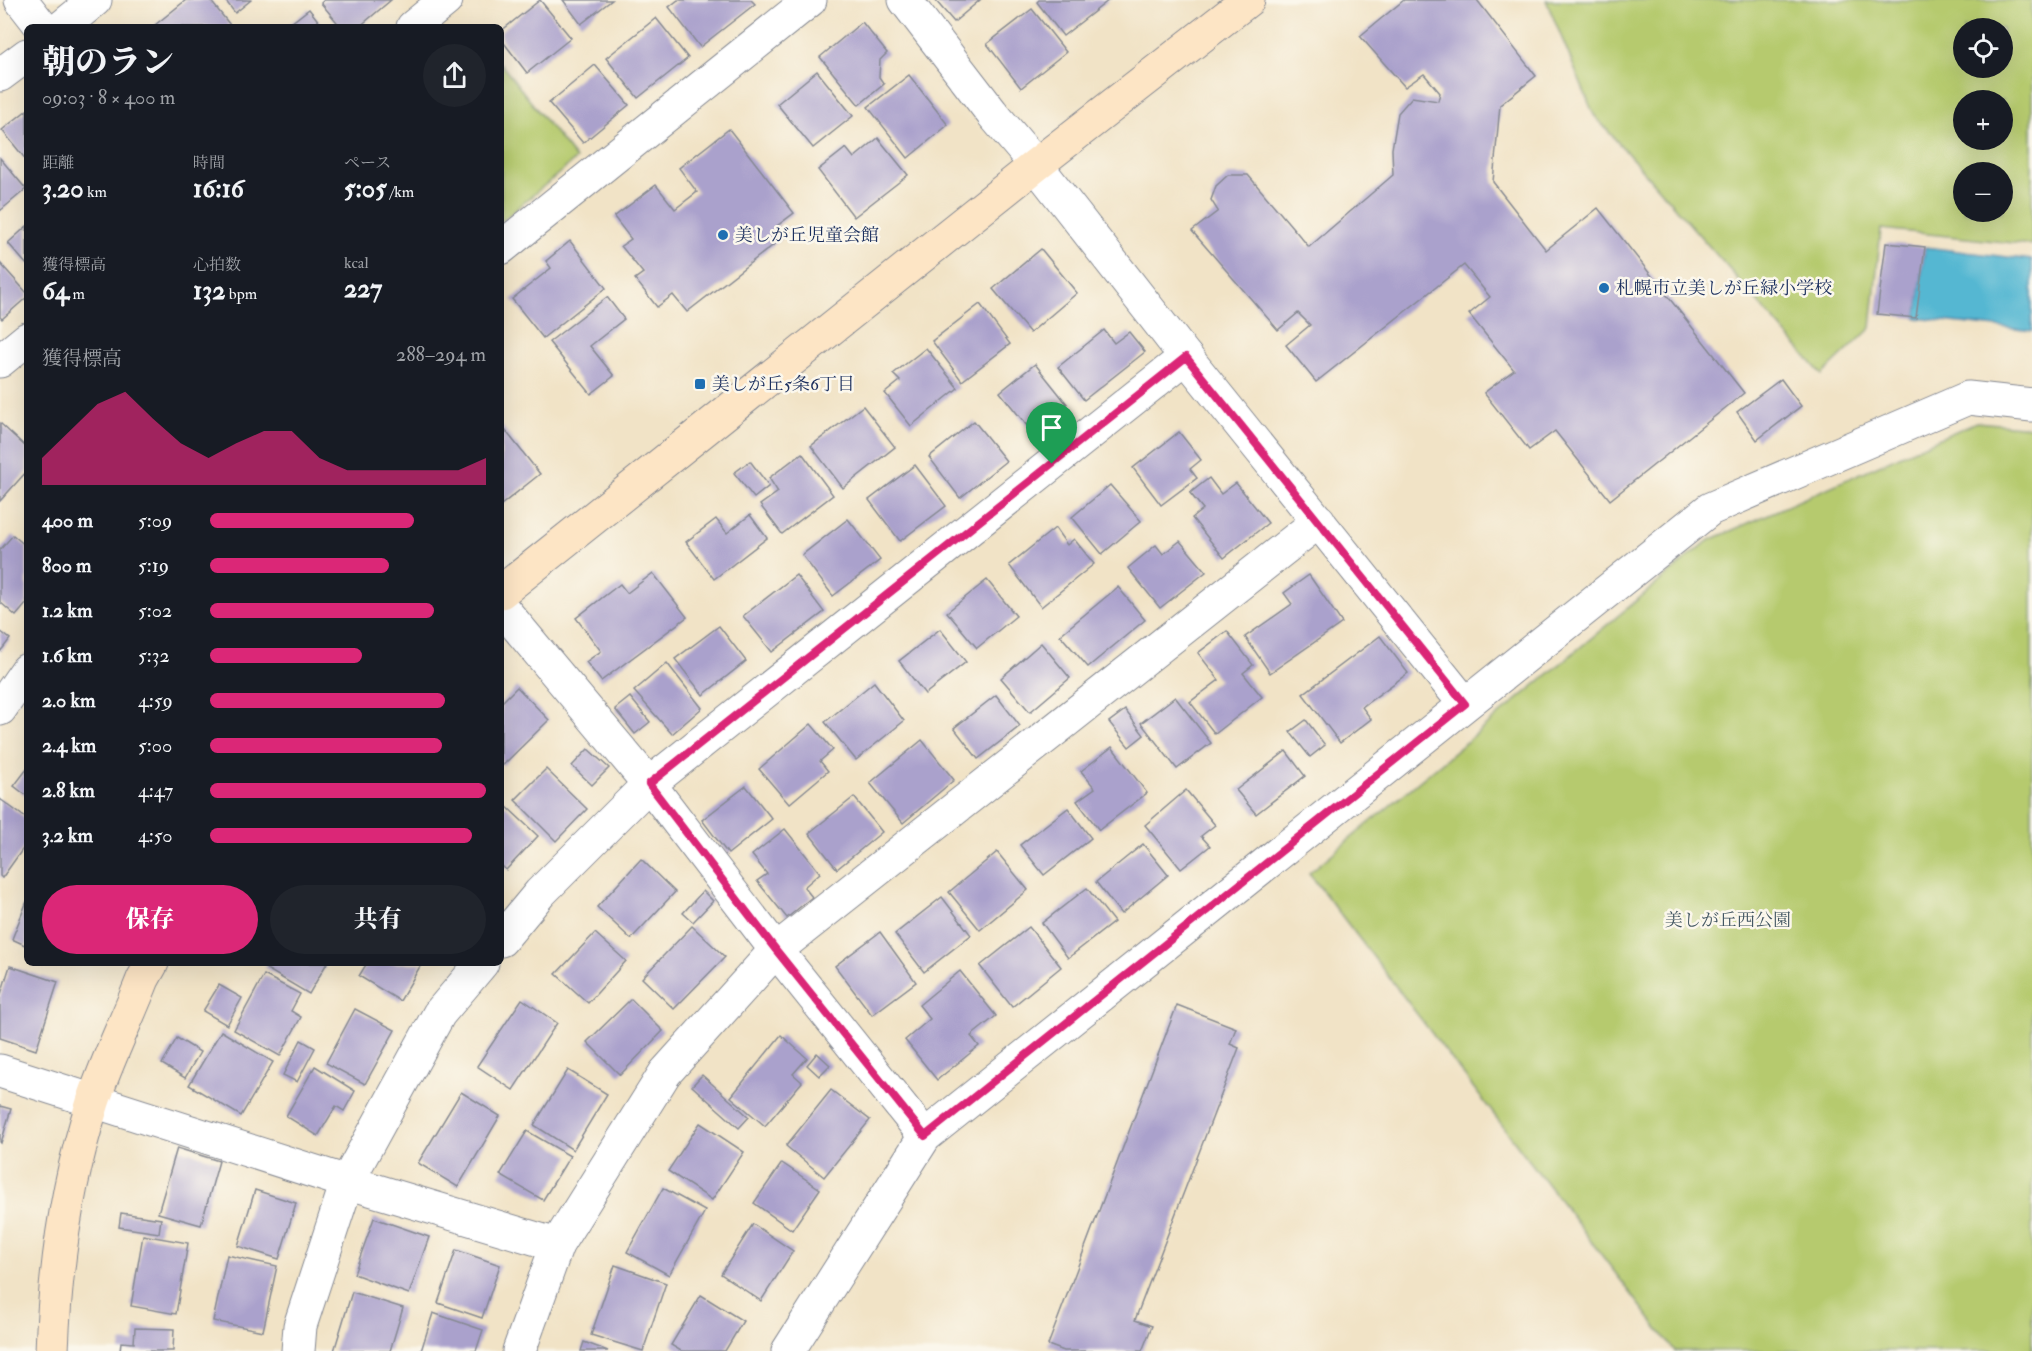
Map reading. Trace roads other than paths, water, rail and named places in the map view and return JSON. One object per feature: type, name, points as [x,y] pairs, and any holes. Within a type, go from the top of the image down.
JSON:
[{"type":"street","points":[[21,0],[40,24]]},
{"type":"street","points":[[66,24],[95,0]]},
{"type":"street","points":[[417,24],[446,0]]},
{"type":"street","points":[[504,246],[810,0]]},
{"type":"street","points":[[905,0],[1186,357],[1465,704]]},
{"type":"street","points":[[504,590],[1036,165],[1248,0]]},
{"type":"street","points":[[0,75],[24,57]]},
{"type":"street","points":[[0,361],[24,341]]},
{"type":"street","points":[[504,936],[540,893],[649,784],[1186,357]]},
{"type":"street","points":[[788,1351],[925,1136],[1710,509],[1968,398],[2032,405]]},
{"type":"street","points":[[519,1351],[557,1245],[665,1073],[776,950],[1319,521]]},
{"type":"street","points":[[504,611],[649,784],[776,950],[925,1136]]},
{"type":"street","points":[[0,709],[24,674]]},
{"type":"street","points":[[52,1351],[65,1208],[93,1101],[150,966]]},
{"type":"street","points":[[298,1351],[300,1326],[347,1182],[439,1014],[479,966]]},
{"type":"street","points":[[0,1071],[347,1182],[557,1245]]},
{"type":"water","points":[[1925,247],[2032,260],[2032,331],[1916,318]]},
{"type":"place","name":"美しが丘児童会館","points":[[723,235]]},
{"type":"place","name":"札幌市立美しが丘緑小学校","points":[[1604,288]]},
{"type":"place","name":"美しが丘5条6丁目","points":[[700,384]]},
{"type":"park label","name":"美しが丘西公園","points":[[1728,920]]}]
